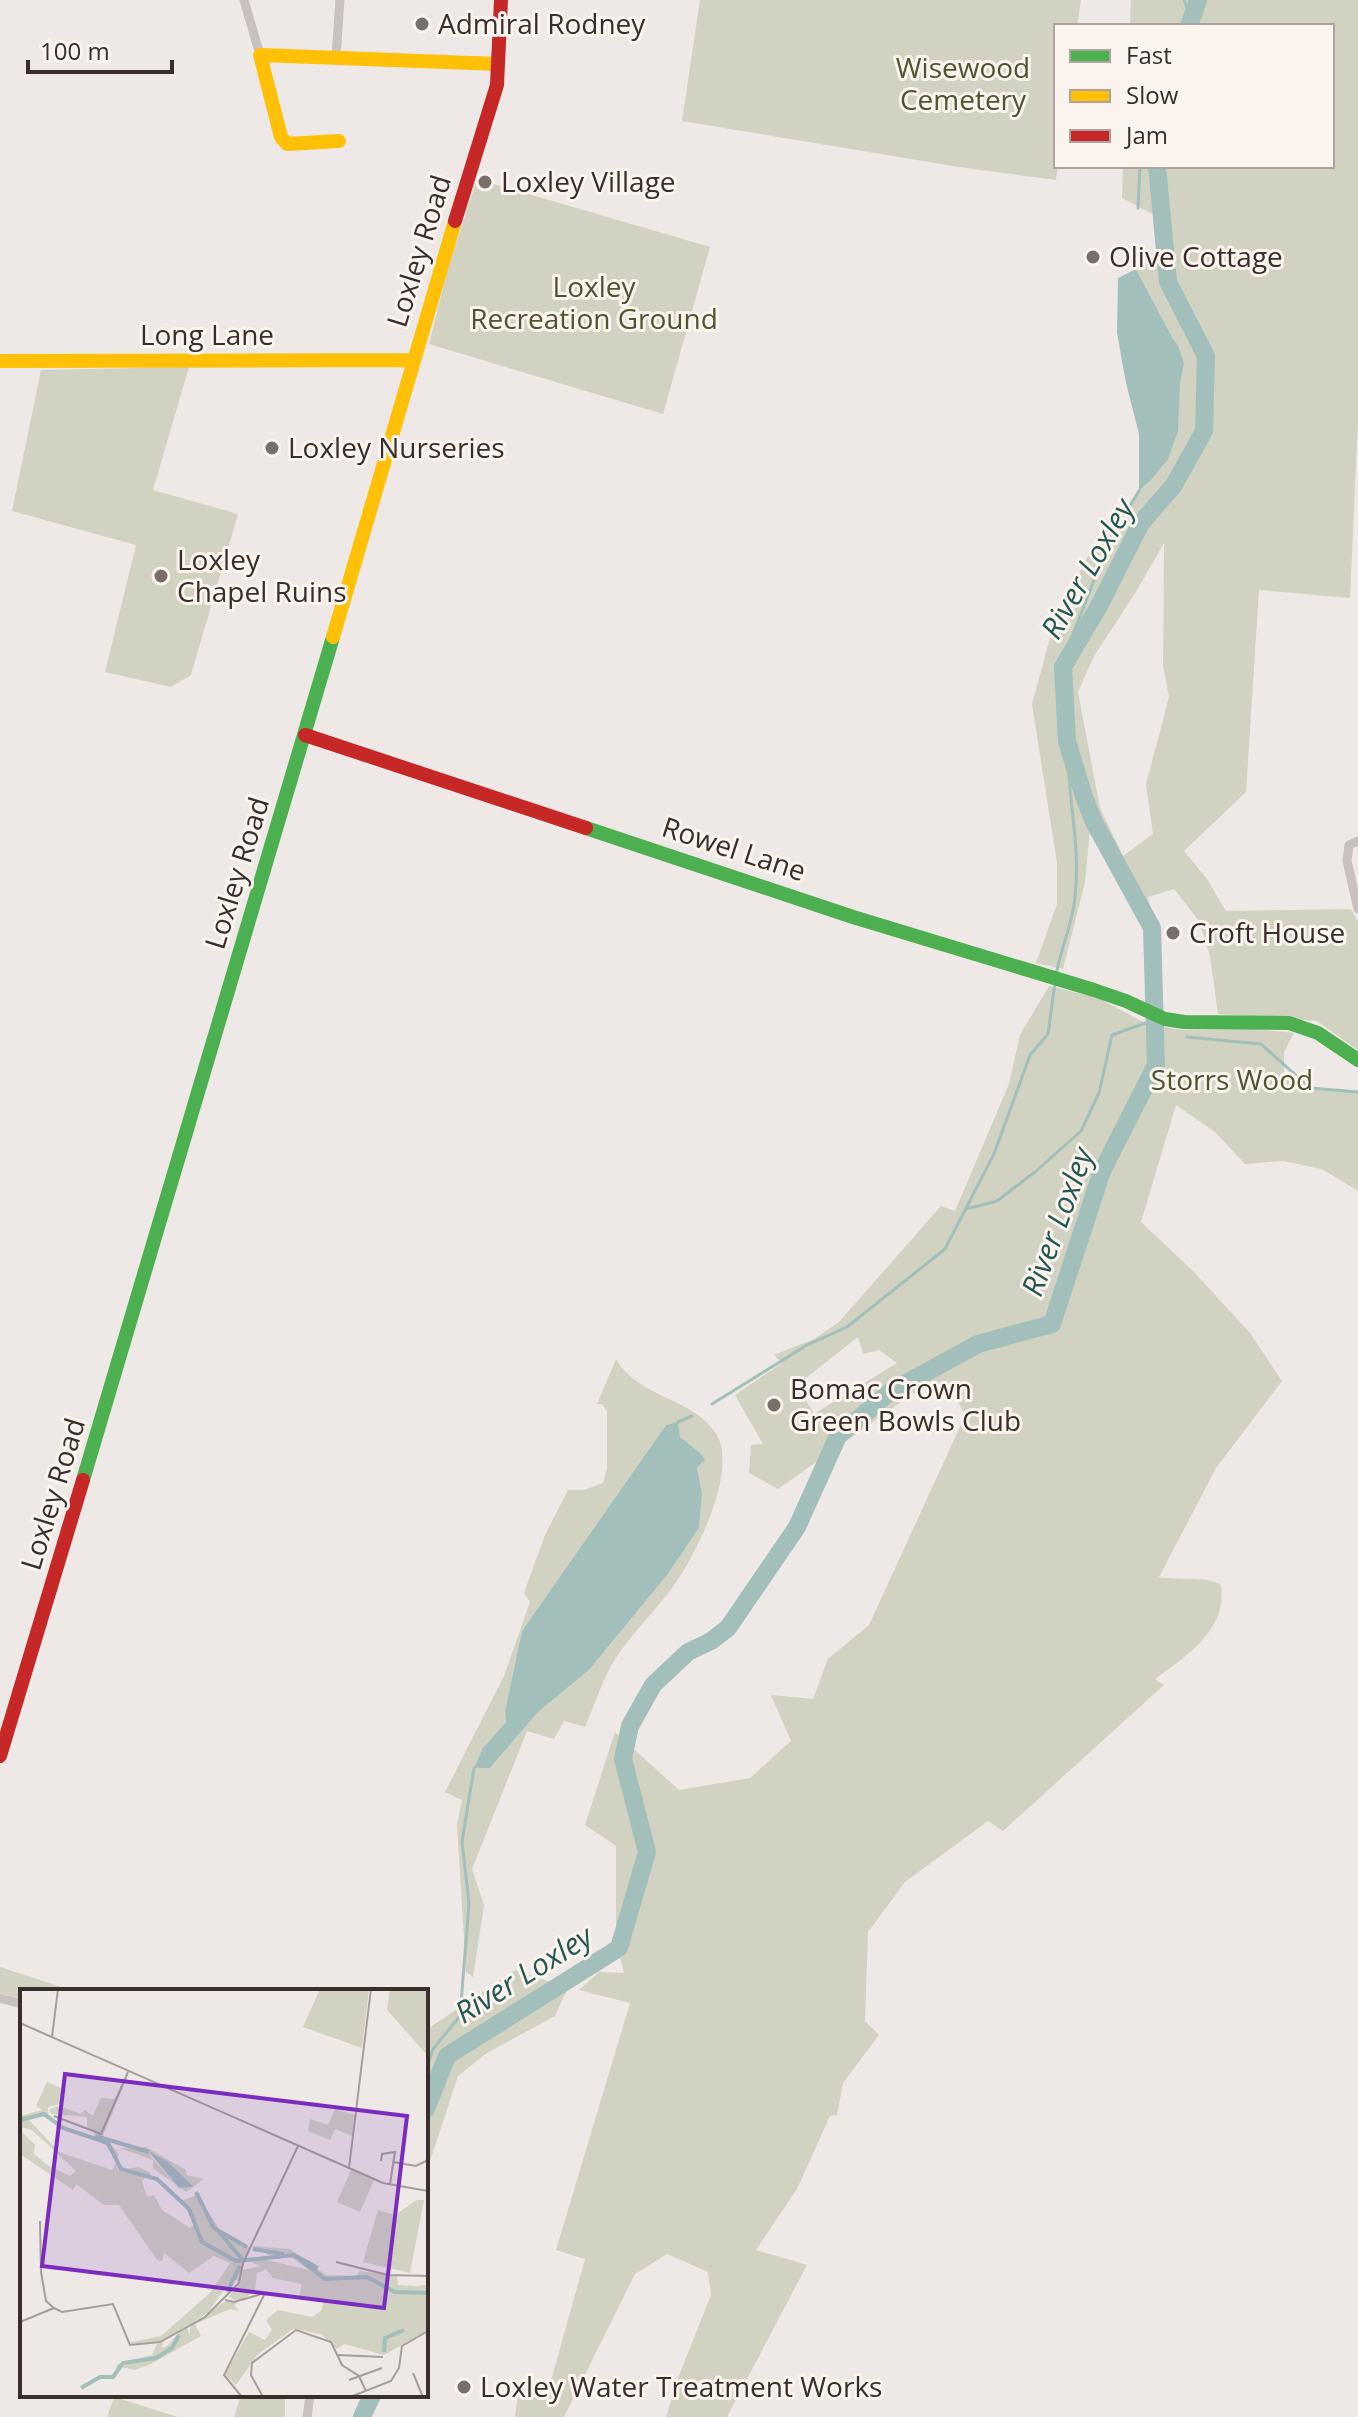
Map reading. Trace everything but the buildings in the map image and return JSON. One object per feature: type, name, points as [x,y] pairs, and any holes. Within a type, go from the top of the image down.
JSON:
[{"type":"street","points":[[244,0],[281,137],[287,144],[339,141]]},
{"type":"street","points":[[336,57],[340,0]]},
{"type":"street","name":"Loxley Road","points":[[0,1756],[305,735],[459,205],[492,107],[501,0]]},
{"type":"street","points":[[260,55],[498,64]]},
{"type":"street","name":"Long Lane","points":[[0,361],[414,360]]},
{"type":"street","name":"Rowel Lane","points":[[305,735],[853,917],[1124,1000],[1165,1019],[1289,1023],[1318,1033],[1358,1060]]},
{"type":"street","points":[[1358,841],[1349,845],[1347,861],[1358,909]]},
{"type":"street","points":[[0,1998],[20,2003]]},
{"type":"street","points":[[307,2417],[310,2397]]},
{"type":"green space","name":"Wisewood Cemetery","points":[[700,0],[1081,0],[1077,24],[1054,24],[1056,180],[682,121]]},
{"type":"green space","points":[[1131,0],[1358,0],[1358,420],[1350,598],[1259,590],[1246,792],[1184,851],[1207,879],[1226,911],[1351,909],[1358,922],[1358,1050],[1317,1021],[1218,1014],[1210,956],[1199,921],[1174,889],[1148,897],[1162,1005],[1146,1001],[1144,927],[1090,830],[1085,882],[1063,969],[1036,963],[1057,904],[1057,863],[1032,704],[1053,627],[1087,558],[1151,480],[1184,363],[1178,345],[1136,269],[1140,253],[1157,253],[1158,217],[1122,198],[1123,168],[1334,168],[1334,24],[1130,24]],"holes":[[[1164,543],[1163,666],[1169,697],[1146,784],[1153,834],[1123,856],[1100,808],[1078,692],[1094,656]]]},
{"type":"green space","name":"Loxley Recreation Ground","points":[[477,179],[710,247],[663,414],[429,344],[448,268]]},
{"type":"green space","points":[[189,367],[153,490],[238,514],[191,675],[171,687],[105,672],[136,545],[12,511],[41,370]]},
{"type":"green space","name":"Storrs Wood","points":[[1049,986],[1098,998],[1149,1025],[1182,1030],[1256,1029],[1294,1033],[1284,1052],[1284,1077],[1310,1091],[1326,1088],[1358,1091],[1358,1191],[1322,1169],[1283,1161],[1245,1164],[1215,1132],[1176,1105],[1141,1222],[1193,1271],[1250,1333],[1282,1381],[1216,1468],[1159,1577],[1208,1580],[1221,1585],[1218,1615],[1203,1640],[1155,1679],[1164,1685],[1003,1831],[988,1821],[905,1882],[868,1932],[865,2021],[879,2035],[843,2083],[837,2115],[830,2116],[797,2189],[756,2250],[807,2265],[727,2417],[666,2417],[711,2295],[708,2272],[667,2254],[635,2274],[564,2417],[515,2417],[519,2386],[547,2395],[585,2259],[556,2250],[630,2003],[579,1990],[599,1972],[624,1973],[616,1940],[616,1846],[585,1825],[615,1732],[679,1790],[750,1778],[791,1741],[771,1695],[813,1699],[828,1659],[869,1625],[965,1416],[950,1384],[928,1383],[778,1489],[749,1473],[751,1445],[763,1444],[735,1395],[782,1363],[774,1355],[814,1339],[839,1322],[941,1206],[955,1211],[1009,1084],[1020,1035]],"holes":[[[858,1337],[863,1354],[879,1350],[897,1363],[814,1414],[797,1385]]]},
{"type":"green space","points":[[616,1359],[638,1382],[695,1413],[717,1435],[722,1451],[718,1491],[692,1556],[672,1588],[613,1663],[585,1727],[564,1721],[554,1739],[527,1731],[472,1869],[484,1905],[473,1977],[466,1972],[457,1825],[462,1800],[445,1792],[504,1676],[530,1602],[524,1593],[545,1535],[568,1490],[584,1490],[603,1483],[607,1469],[607,1411],[602,1404],[597,1404]],"holes":[[[678,1422],[680,1437],[699,1452],[697,1467],[702,1494],[699,1528],[667,1575],[589,1670],[538,1712],[490,1768],[483,1748],[506,1722],[505,1711],[522,1631],[666,1425]]]},
{"type":"green space","points":[[0,1967],[68,1989],[20,1989],[20,1998],[0,1993]]},
{"type":"green space","points":[[515,1970],[568,1988],[555,2016],[487,2053],[458,2076],[428,2167],[428,2029]]},
{"type":"green space","points":[[114,2397],[178,2417],[107,2417]]},
{"type":"green space","points":[[240,2397],[285,2397],[285,2417],[234,2417]]},
{"type":"water","points":[[1136,269],[1178,345],[1184,363],[1178,431],[1168,459],[1139,491],[1139,434],[1117,333],[1118,278]]},
{"type":"water","points":[[678,1422],[680,1437],[705,1460],[697,1467],[702,1494],[699,1528],[667,1575],[589,1670],[538,1712],[490,1768],[474,1768],[483,1748],[506,1722],[505,1711],[522,1631],[666,1425]]},
{"type":"waterway","points":[[1184,0],[1192,19]]},
{"type":"waterway","name":"River Loxley","points":[[1190,24],[1198,0]]},
{"type":"waterway","points":[[1138,208],[1140,168]]},
{"type":"waterway","name":"River Loxley","points":[[428,2104],[447,2056],[619,1948],[647,1852],[623,1759],[630,1726],[653,1685],[688,1652],[711,1641],[728,1628],[797,1527],[838,1436],[890,1392],[978,1344],[1052,1324],[1102,1171],[1156,1065],[1152,928],[1094,822],[1084,797],[1067,741],[1063,667],[1099,606],[1141,523],[1174,485],[1204,431],[1206,356],[1168,282],[1157,168]]},
{"type":"waterway","points":[[1073,651],[1070,642],[1110,539],[1139,491]]},
{"type":"waterway","points":[[1056,976],[1074,907],[1076,878],[1067,741]]},
{"type":"waterway","points":[[712,1404],[807,1345],[847,1327],[945,1249],[994,1154],[1030,1055],[1048,1034],[1055,983]]},
{"type":"waterway","points":[[966,1209],[997,1201],[1081,1131],[1099,1093],[1112,1035],[1154,1020]]},
{"type":"waterway","points":[[1187,1037],[1261,1044],[1310,1088],[1358,1092]]},
{"type":"waterway","points":[[678,1422],[692,1416]]},
{"type":"waterway","points":[[428,2064],[433,2049],[460,2016],[469,1903],[462,1842],[474,1768]]},
{"type":"waterway","name":"River Loxley","points":[[362,2417],[371,2397]]},
{"type":"traffic: fast","points":[[83,1480],[333,637]]},
{"type":"traffic: fast","points":[[586,828],[853,917],[1094,990],[1165,1019],[1289,1023],[1318,1033],[1358,1060]]},
{"type":"traffic: slow","points":[[339,141],[287,144],[281,137],[260,55],[498,64]]},
{"type":"traffic: slow","points":[[333,637],[455,221]]},
{"type":"traffic: slow","points":[[0,361],[414,360]]},
{"type":"traffic: jam","points":[[455,221],[497,85],[501,0]]},
{"type":"traffic: jam","points":[[305,735],[586,828]]},
{"type":"traffic: jam","points":[[0,1756],[83,1480]]},
{"type":"place","name":"Admiral Rodney","points":[[422,24]]},
{"type":"place","name":"Loxley Village","points":[[485,182]]},
{"type":"place","name":"Olive Cottage","points":[[1093,257]]},
{"type":"place","name":"Loxley Nurseries","points":[[272,448]]},
{"type":"place","name":"Loxley Chapel Ruins","points":[[161,576]]},
{"type":"place","name":"Croft House","points":[[1173,933]]},
{"type":"place","name":"Bomac Crown Green Bowls Club","points":[[774,1405]]},
{"type":"place","name":"Loxley Water Treatment Works","points":[[464,2387]]}]
